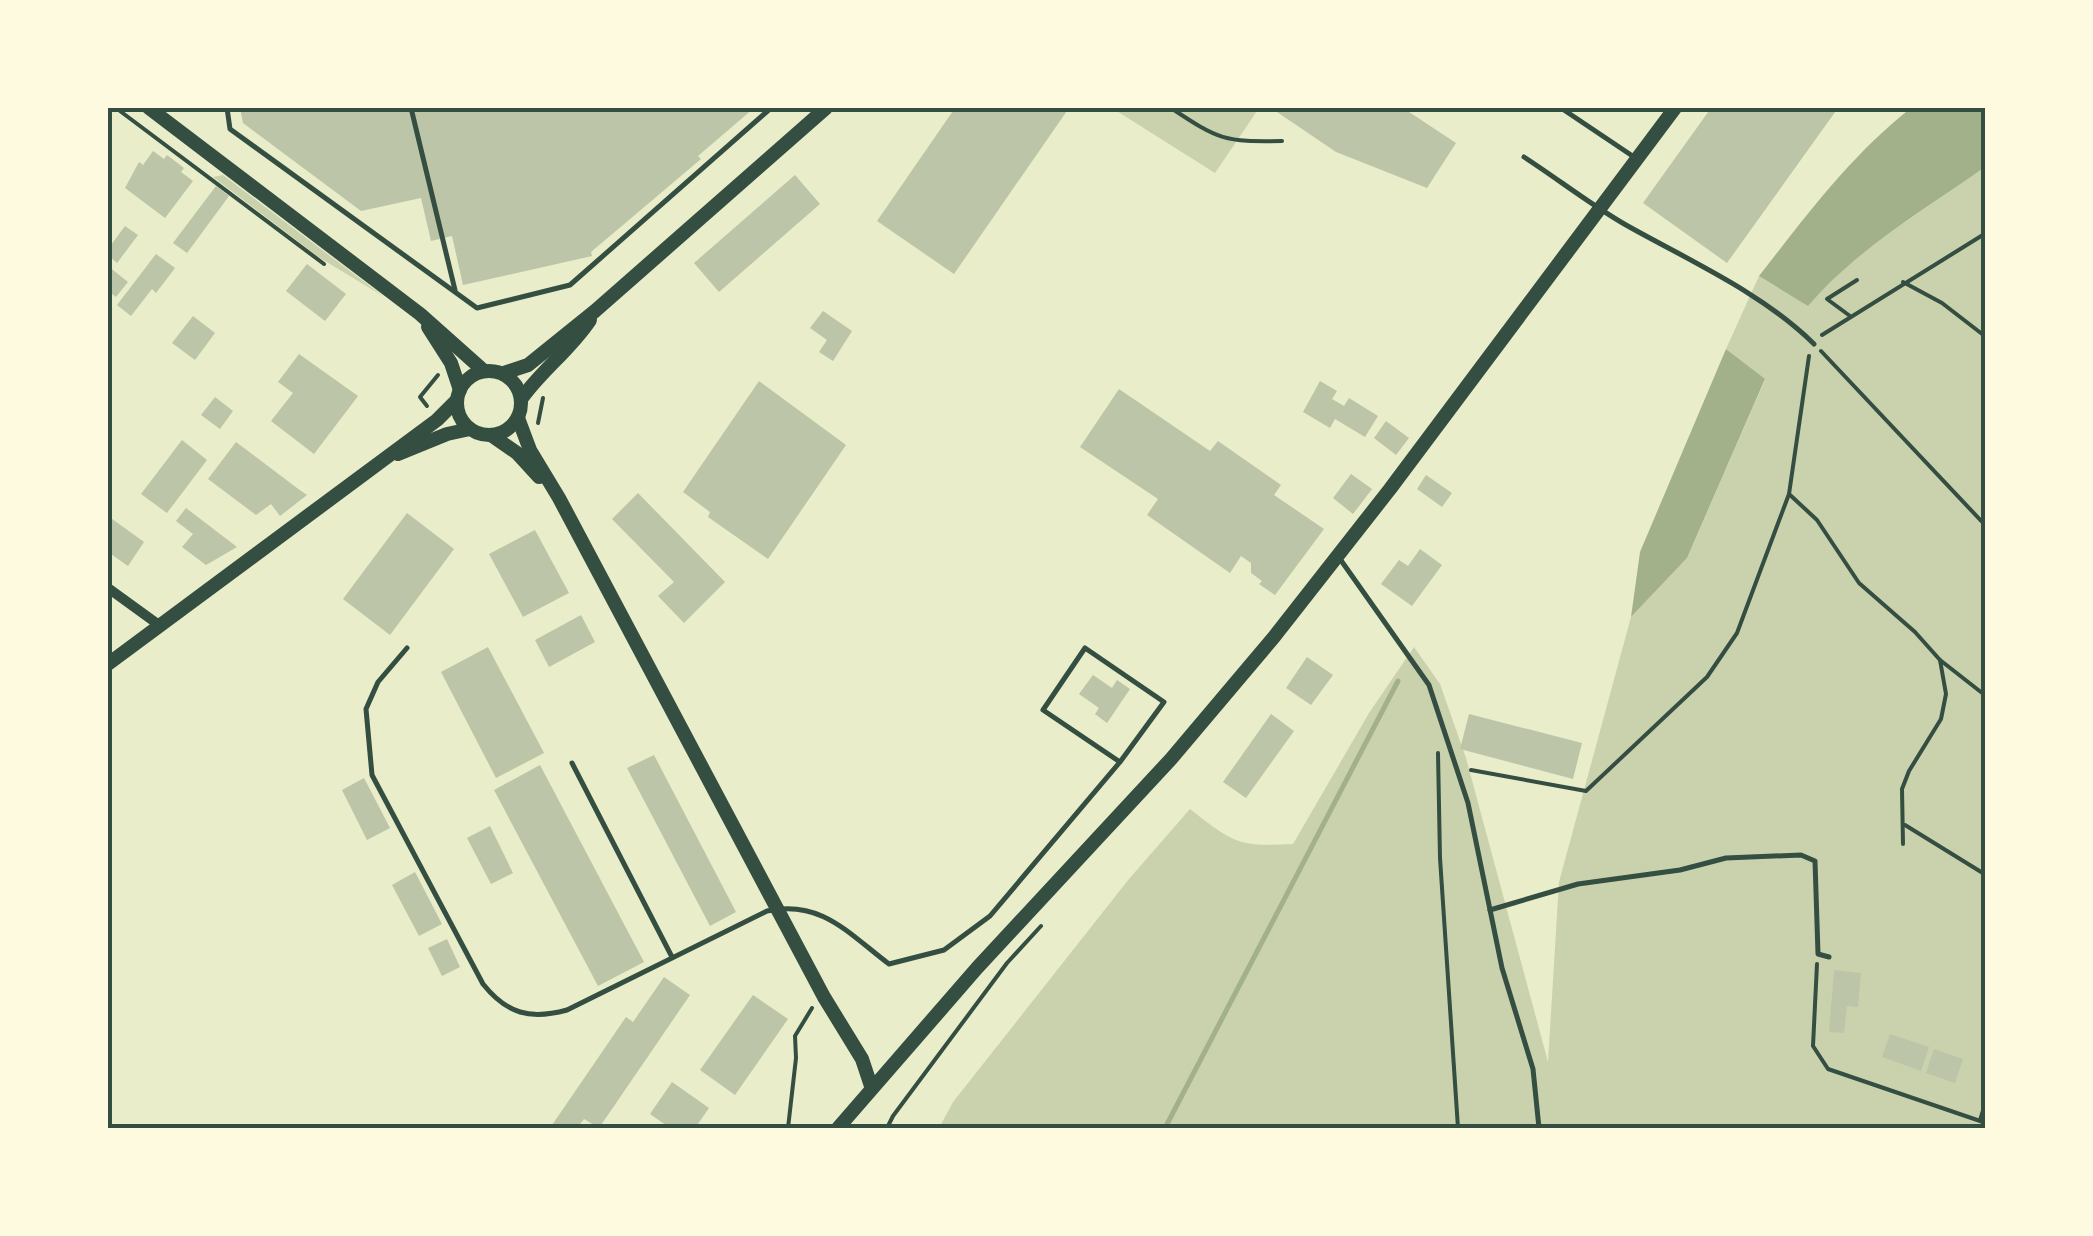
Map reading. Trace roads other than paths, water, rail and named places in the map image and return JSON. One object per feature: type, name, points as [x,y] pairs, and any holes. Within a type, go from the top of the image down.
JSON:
[{"type":"street","points":[[149,108],[420,314],[484,370],[513,380],[522,398]]},
{"type":"street","points":[[504,374],[528,365],[596,311],[826,108]]},
{"type":"street","points":[[838,1128],[1171,759],[1338,557],[1674,108]]},
{"type":"street","points":[[491,435],[507,430],[518,418],[522,398],[537,378],[574,344],[596,311]]},
{"type":"street","points":[[420,314],[450,364],[458,411],[470,429]]},
{"type":"street","points":[[108,664],[437,420],[474,374],[484,370]]},
{"type":"street","points":[[518,418],[526,440],[824,996],[862,1059],[872,1086]]},
{"type":"street","points":[[379,461],[446,434],[470,429],[491,435],[516,453],[559,498]]},
{"type":"street","points":[[108,588],[158,625]]},
{"type":"lane","points":[[227,108],[230,128],[476,308],[570,285],[771,108]]},
{"type":"lane","points":[[410,108],[455,293]]},
{"type":"lane","points":[[1560,108],[1637,159]]},
{"type":"lane","points":[[1524,157],[1621,223],[1725,278],[1799,329],[1814,344]]},
{"type":"lane","points":[[1338,557],[1429,685],[1468,803],[1502,968],[1533,1069],[1539,1128]]},
{"type":"lane","points":[[408,648],[378,682],[366,709],[372,776],[482,984],[497,1002],[518,1014],[544,1016],[567,1010],[779,908],[820,912],[889,964],[944,950],[990,916],[1120,762],[1164,702],[1085,648],[1043,710],[1120,762]]},
{"type":"lane","points":[[572,763],[672,957]]},
{"type":"lane","points":[[1490,910],[1605,879],[1680,870],[1726,858],[1800,855],[1814,861],[1818,954],[1829,957]]},
{"type":"waterway","points":[[1165,1128],[1398,681]]}]
